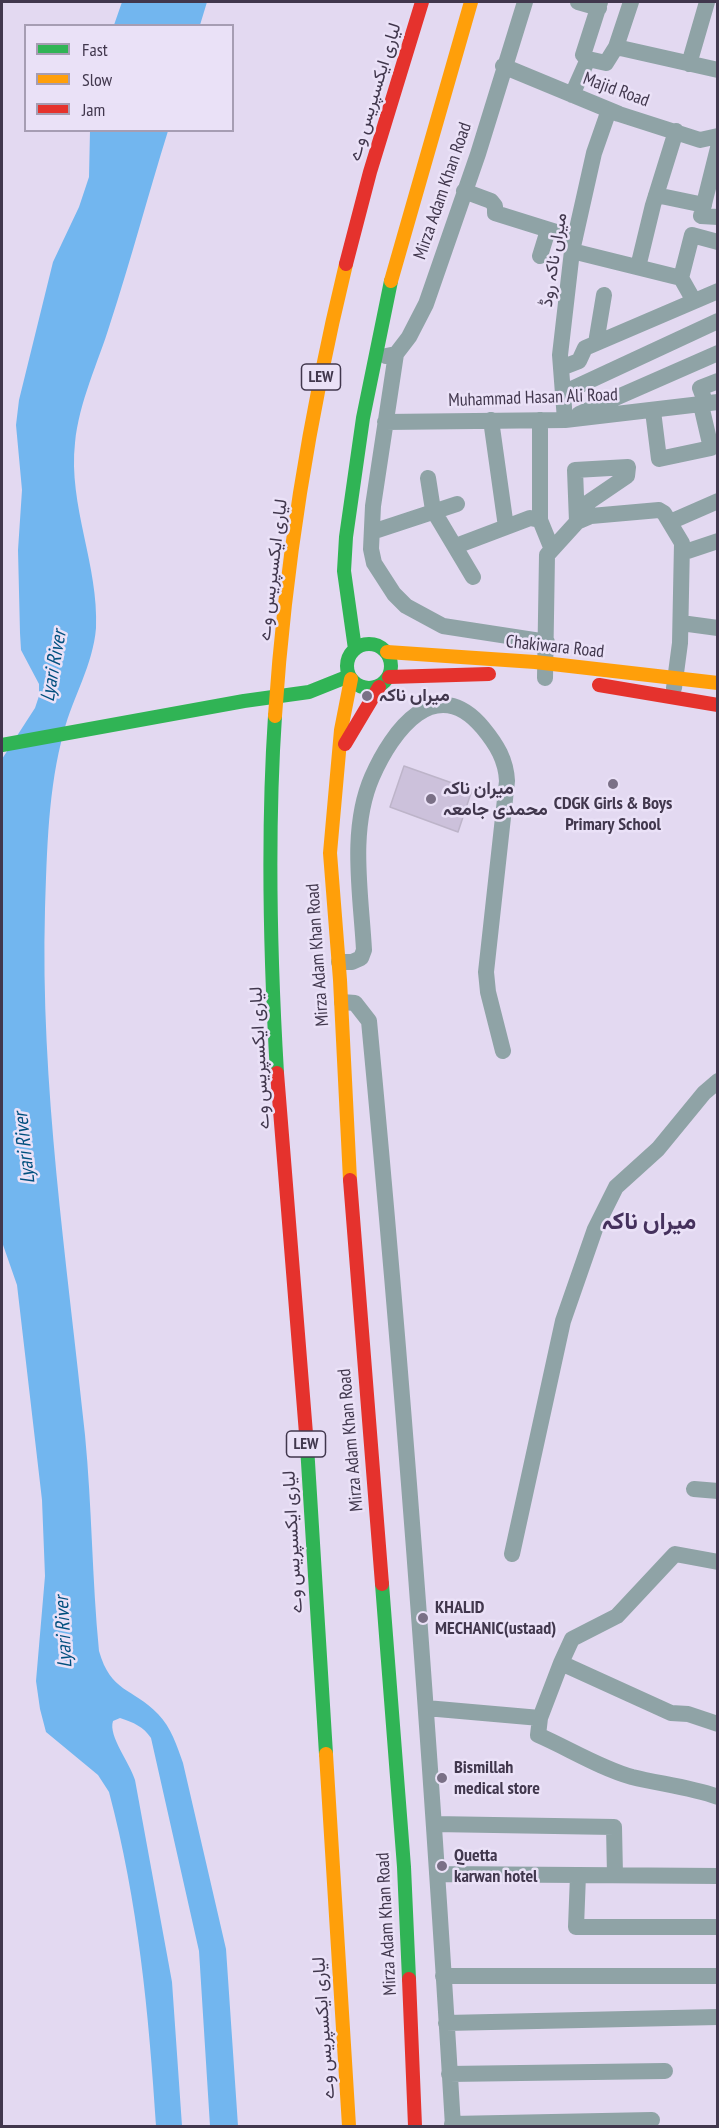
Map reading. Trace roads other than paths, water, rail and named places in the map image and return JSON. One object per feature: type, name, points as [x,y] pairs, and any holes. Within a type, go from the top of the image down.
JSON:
[{"type":"main road","name":"لیاری ایکسپریس وے","points":[[349,2127],[304,1413],[276,1044],[271,872],[272,762],[292,546],[330,333],[370,172],[422,2]]},
{"type":"main road","name":"Mirza Adam Khan Road","points":[[355,649],[347,606],[345,548],[363,418],[391,280],[471,2]]},
{"type":"main road","points":[[375,644],[387,652],[392,665],[384,682],[366,688],[350,677],[347,661],[355,649],[361,645],[375,644]]},
{"type":"main road","name":"Chakiwara Road","points":[[387,652],[542,673],[675,677],[717,683]]},
{"type":"main road","name":"Chakiwara Road","points":[[542,673],[577,682],[717,705]]},
{"type":"main road","name":"Chakiwara Road","points":[[384,682],[505,675]]},
{"type":"main road","name":"Mirza Adam Khan Road","points":[[350,677],[341,730],[341,751],[330,853],[342,1002],[346,1125],[404,1868],[415,2127]]},
{"type":"main road","points":[[2,745],[320,689],[350,677]]},
{"type":"main road","name":"Mirza Adam Khan Road","points":[[341,751],[357,720],[384,682]]},
{"type":"street","name":"Mirza Adam Khan Road","points":[[373,373],[377,358],[396,354],[409,337],[426,304],[478,154],[503,66],[525,2]]},
{"type":"street","points":[[578,2],[599,5],[583,55],[588,59],[606,63],[616,47],[631,2]]},
{"type":"street","points":[[689,64],[708,2]]},
{"type":"street","points":[[616,47],[717,70]]},
{"type":"street","points":[[572,95],[588,59]]},
{"type":"street","name":"Majid Road","points":[[503,66],[609,110],[700,140],[717,136]]},
{"type":"street","name":"میراں ناکہ روڈ","points":[[565,420],[561,368],[574,245],[594,153],[609,110]]},
{"type":"street","points":[[638,267],[656,195],[676,131]]},
{"type":"street","points":[[717,148],[701,216],[717,217]]},
{"type":"street","points":[[464,191],[490,201],[495,206],[495,213],[548,230],[574,245],[638,267],[681,278]]},
{"type":"street","points":[[656,195],[704,205]]},
{"type":"street","points":[[540,256],[548,230]]},
{"type":"street","points":[[694,301],[681,278],[692,235],[717,242]]},
{"type":"street","points":[[561,368],[579,361],[585,348],[717,291]]},
{"type":"street","points":[[596,343],[604,295]]},
{"type":"street","points":[[563,393],[717,321]]},
{"type":"street","points":[[565,420],[717,353]]},
{"type":"street","points":[[396,354],[385,422],[372,532],[371,549],[374,563],[393,594],[406,606],[442,626],[547,642]]},
{"type":"street","points":[[653,411],[658,459],[711,448],[708,404],[700,388],[717,381]]},
{"type":"street","name":"Muhammad Hasan Ali Road","points":[[385,422],[565,420],[708,404]]},
{"type":"street","points":[[491,420],[506,527]]},
{"type":"street","points":[[540,420],[540,520],[551,547]]},
{"type":"street","points":[[428,478],[433,510],[473,578]]},
{"type":"street","points":[[670,522],[717,501]]},
{"type":"street","points":[[372,532],[433,510],[457,504]]},
{"type":"street","points":[[542,673],[547,642],[547,555],[551,547],[577,516],[659,510],[670,522],[682,543],[681,623],[673,698]]},
{"type":"street","points":[[456,546],[530,518],[540,520]]},
{"type":"street","points":[[682,553],[717,541]]},
{"type":"street","points":[[681,623],[717,628]]},
{"type":"street","points":[[339,962],[352,962],[361,958],[364,950],[358,843],[363,805],[372,777],[389,745],[410,719],[432,705],[455,705],[479,723],[506,763],[507,781],[486,972],[488,992],[503,1051]]},
{"type":"street","points":[[342,1002],[355,1003],[369,1021],[395,1293],[434,1824],[452,2125],[652,2121]]},
{"type":"street","points":[[512,1554],[563,1321],[595,1229],[616,1187],[658,1149],[704,1093],[717,1082]]},
{"type":"street","points":[[694,1489],[717,1491]]},
{"type":"street","points":[[717,1562],[675,1554],[617,1616],[572,1639],[540,1718],[538,1735],[630,1776],[701,1791],[717,1797]]},
{"type":"street","points":[[561,1663],[671,1713],[688,1714],[717,1724]]},
{"type":"street","points":[[426,1708],[540,1718]]},
{"type":"street","points":[[434,1824],[614,1827],[615,1875]]},
{"type":"street","points":[[437,1874],[717,1876]]},
{"type":"street","points":[[578,1875],[576,1927],[717,1927]]},
{"type":"street","points":[[443,1976],[717,1976]]},
{"type":"street","points":[[446,2024],[717,2017]]},
{"type":"street","points":[[449,2074],[664,2071]]},
{"type":"water","points":[[122,2],[207,2],[200,24],[114,24]]},
{"type":"water","name":"Lyari River","points":[[90,132],[168,132],[118,300],[85,398],[75,443],[76,489],[93,582],[96,628],[91,655],[68,718],[59,753],[49,819],[45,975],[51,1107],[85,1435],[99,1651],[104,1665],[116,1682],[163,1719],[183,1763],[226,1949],[238,2126],[210,2126],[199,1951],[151,1738],[134,1723],[120,1718],[113,1721],[112,1727],[116,1742],[135,1780],[172,1982],[182,2126],[156,2126],[141,1958],[128,1874],[109,1792],[98,1775],[46,1732],[36,1681],[45,1576],[42,1500],[17,1285],[2,1242],[2,759],[35,708],[39,696],[39,684],[21,650],[18,550],[22,490],[16,425],[19,400],[53,262],[79,207],[89,177]]},
{"type":"place","name":"میراں ناکہ","points":[[367,696]]},
{"type":"place","name":"CDGK Girls & Boys Primary School","points":[[613,784]]},
{"type":"place","name":"میران ناکہ محمدی جامعہ","points":[[431,799]]},
{"type":"place","name":"KHALID MECHANIC(ustaad)","points":[[423,1618]]},
{"type":"place","name":"Bismillah medical store","points":[[442,1778]]},
{"type":"place","name":"Quetta karwan hotel","points":[[442,1866]]},
{"type":"district","name":"میراں ناکہ","points":[[649,1222]]}]
